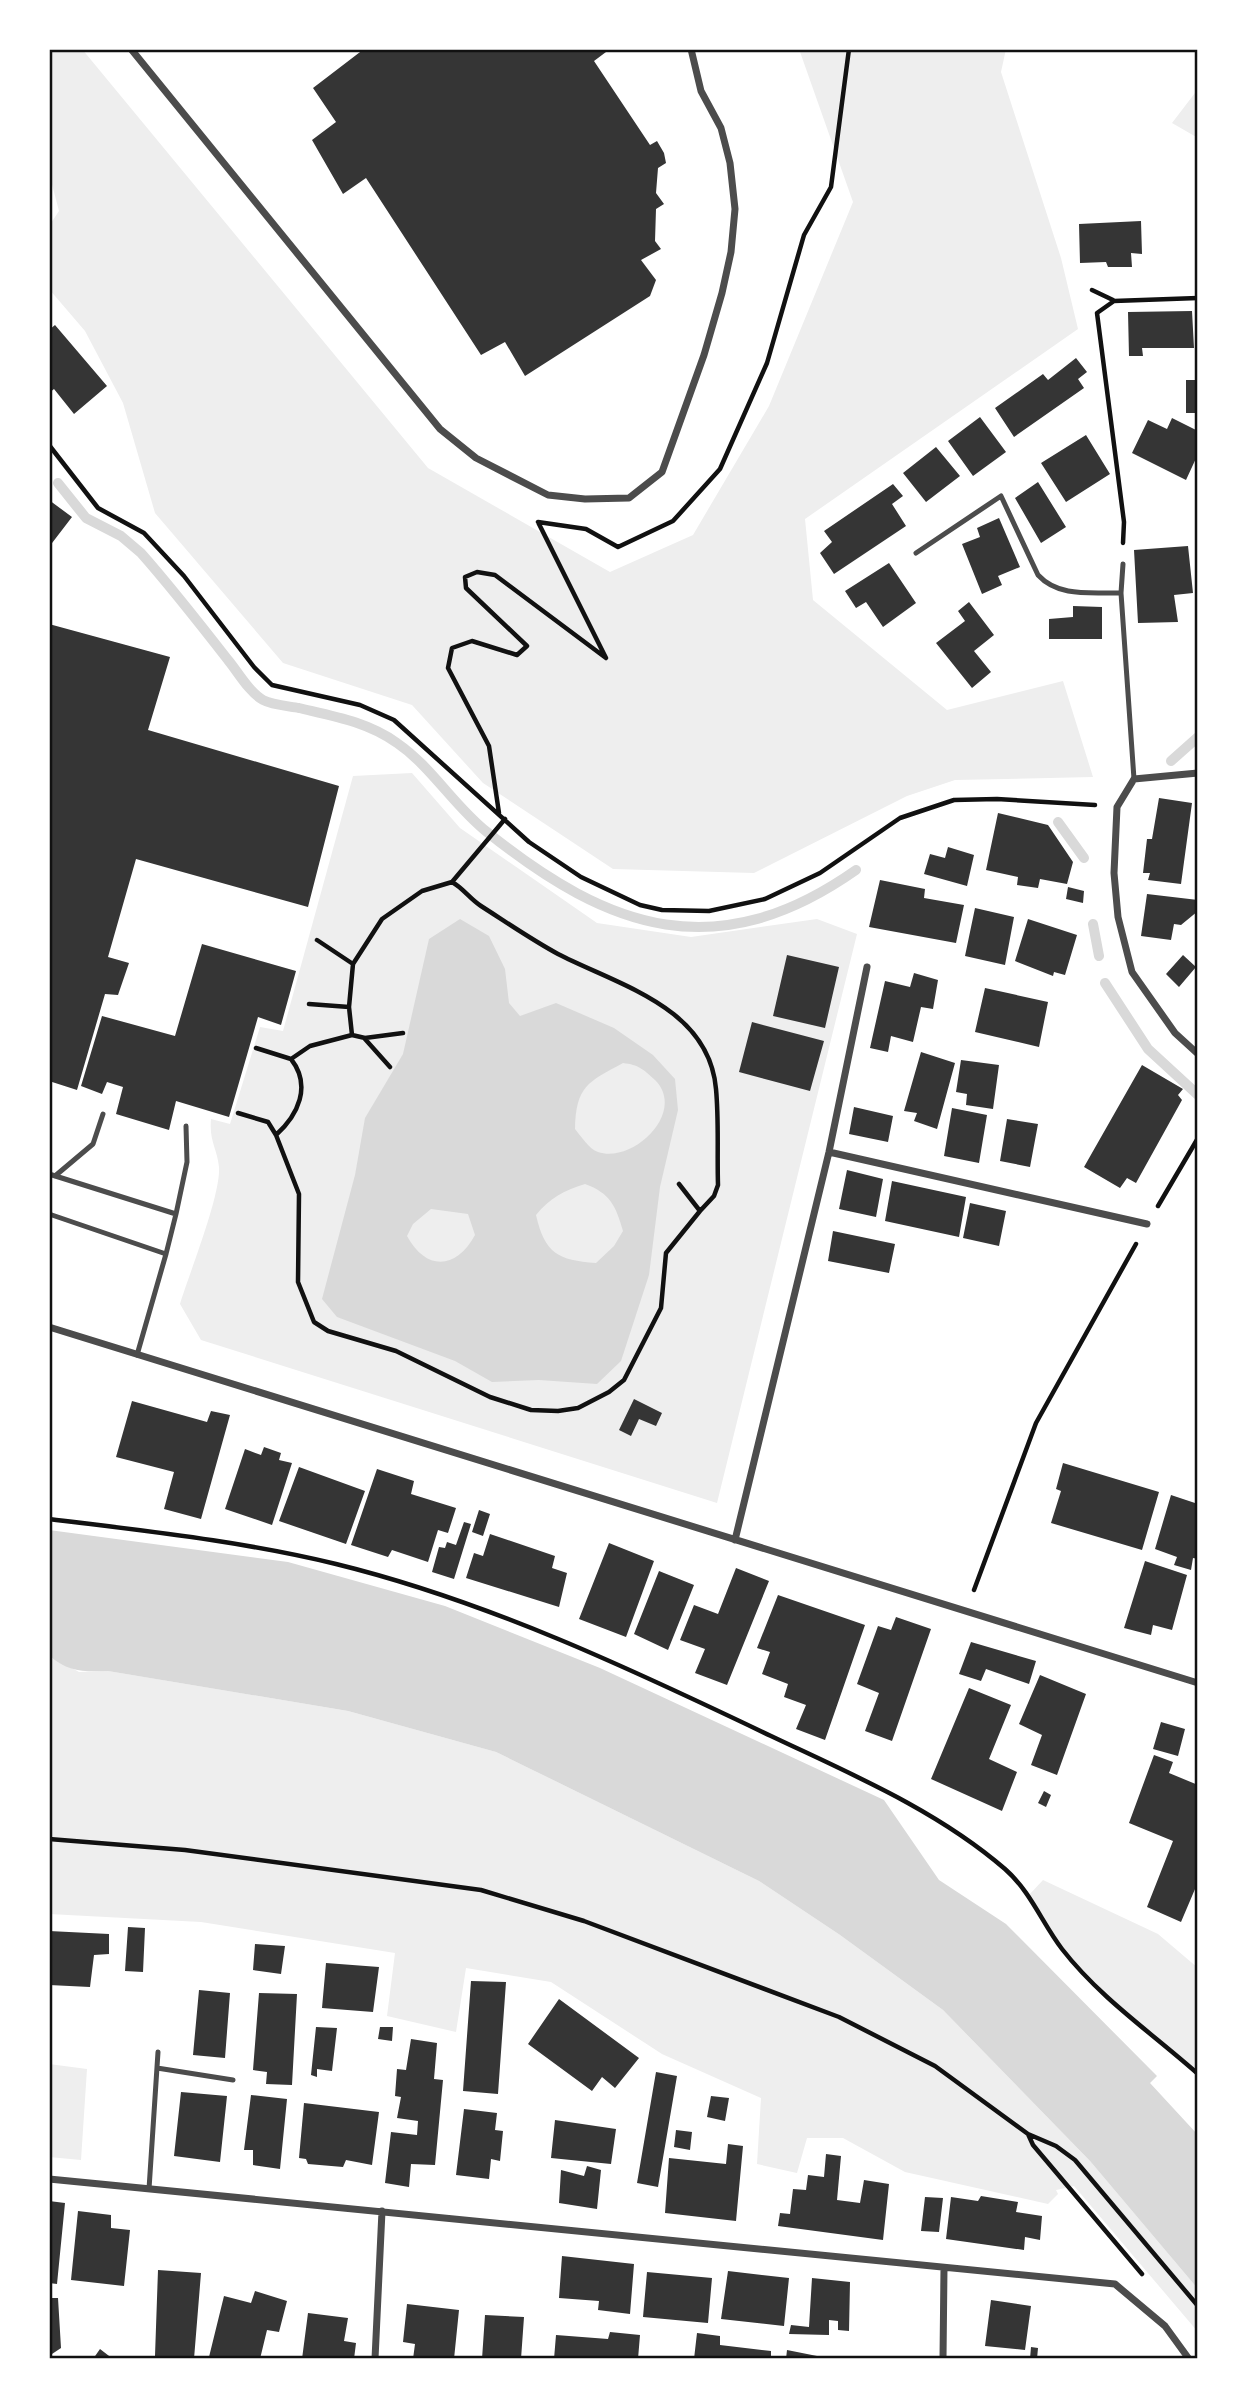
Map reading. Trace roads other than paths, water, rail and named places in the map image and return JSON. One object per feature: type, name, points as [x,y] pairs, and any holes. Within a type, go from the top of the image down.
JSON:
[{"type":"street","points":[[131,49],[440,429],[476,458],[514,479],[548,495],[585,499],[629,498],[662,472],[704,355],[722,293],[731,252],[735,209],[730,163],[721,128],[701,91],[691,49]]},
{"type":"street","points":[[1198,773],[1135,779],[1116,807],[1114,873],[1118,917],[1132,972],[1175,1033],[1198,1054]]},
{"type":"street","points":[[735,1540],[829,1152],[867,967]]},
{"type":"street","points":[[829,1152],[1147,1224]]},
{"type":"street","points":[[49,1327],[1198,1683]]},
{"type":"street","points":[[49,2179],[1115,2284],[1165,2326],[1189,2359]]},
{"type":"street","points":[[375,2359],[382,2211]]},
{"type":"street","points":[[943,2359],[944,2267]]},
{"type":"lane","points":[[916,553],[1001,496],[1038,575],[1047,584],[1066,591],[1121,593]]},
{"type":"lane","points":[[1124,564],[1121,593],[1135,779]]},
{"type":"lane","points":[[52,1175],[93,1144],[103,1114]]},
{"type":"lane","points":[[137,1355],[176,1214],[187,1162],[186,1126]]},
{"type":"lane","points":[[52,1175],[176,1214]]},
{"type":"lane","points":[[49,1214],[166,1254]]},
{"type":"lane","points":[[149,2189],[158,2052]]},
{"type":"lane","points":[[157,2068],[233,2080]]},
{"type":"waterway","points":[[58,483],[86,518],[121,536],[141,553],[248,687],[263,700],[350,721],[386,736],[421,763],[487,832],[533,866],[577,893],[621,913],[666,925],[711,927],[757,919],[806,900],[856,870]]},
{"type":"waterway","points":[[1171,761],[1198,737]]},
{"type":"waterway","points":[[1058,822],[1084,858]]},
{"type":"waterway","points":[[1093,924],[1099,956]]},
{"type":"waterway","points":[[1105,983],[1148,1049],[1198,1095]]}]
